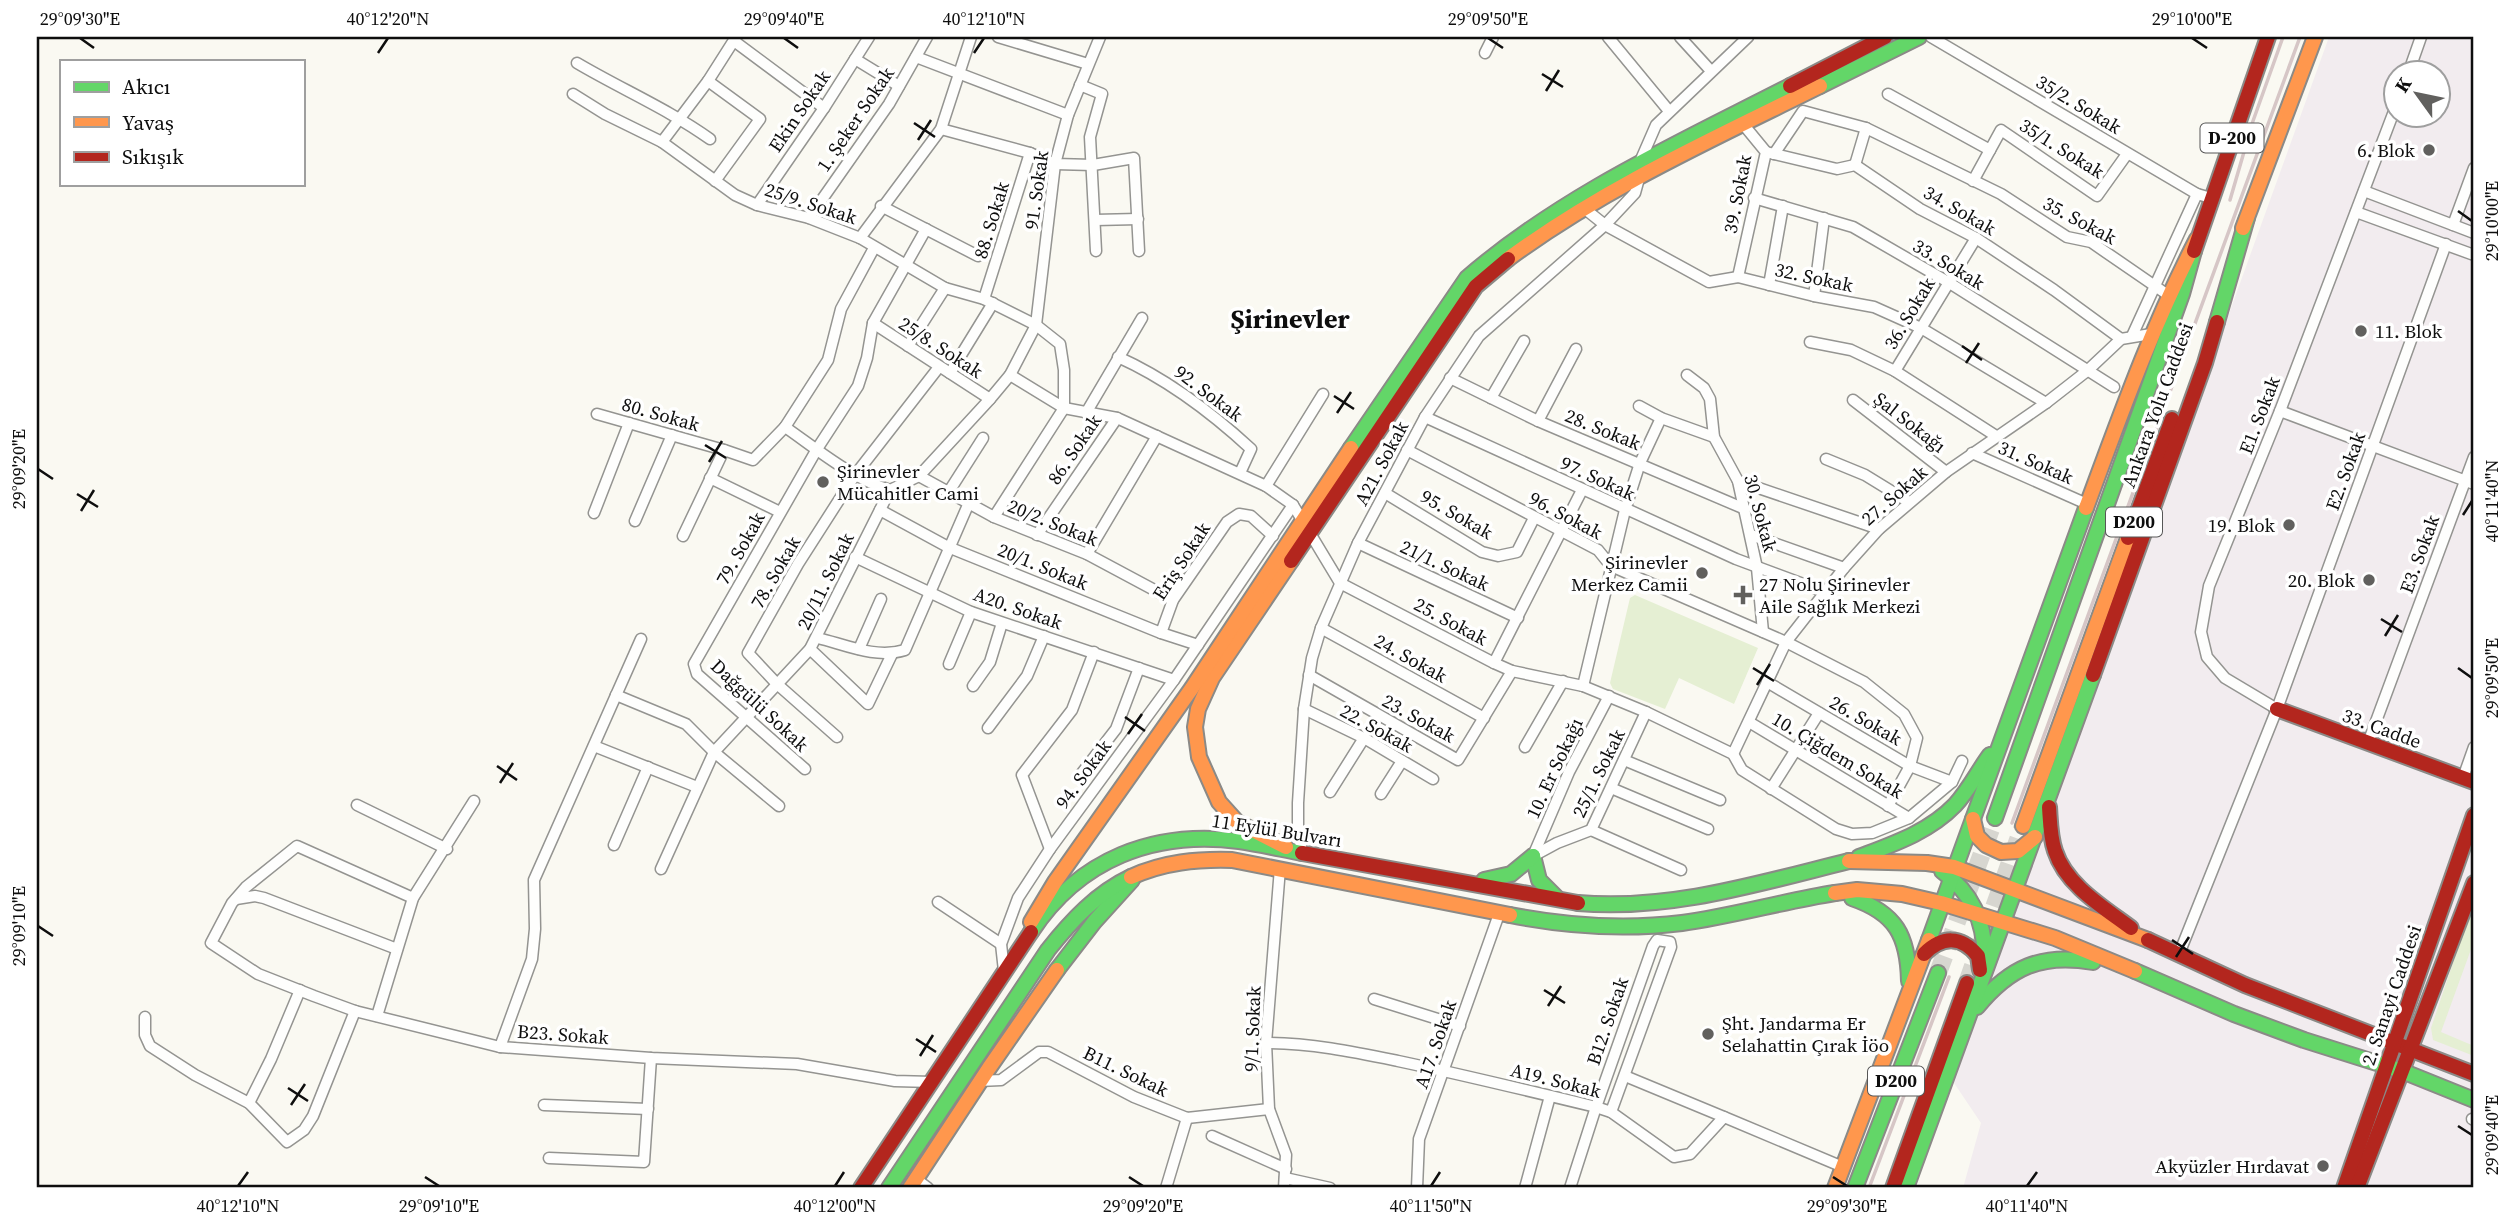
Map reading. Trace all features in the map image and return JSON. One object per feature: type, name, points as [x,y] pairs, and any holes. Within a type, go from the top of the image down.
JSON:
[{"type":"main road","points":[[1021,944],[1036,911],[1055,882],[1476,286],[1580,204],[1885,37]]},
{"type":"main road","points":[[1640,169],[1743,124],[1919,37]]},
{"type":"main road","name":"Ankara Yolu Caddesi","points":[[1995,818],[2182,295],[2197,239],[2204,196],[2268,37]]},
{"type":"main road","name":"Ankara Yolu Caddesi","points":[[2023,826],[2315,37]]},
{"type":"main road","points":[[1906,1188],[2049,801],[2205,363],[2246,218]]},
{"type":"main road","points":[[1835,1188],[1924,954],[2151,334],[2197,239]]},
{"type":"main road","points":[[1297,851],[1236,822],[1221,808],[1207,783],[1198,746],[1196,715],[1212,678],[1307,525]]},
{"type":"main road","name":"33. Cadde","points":[[2277,709],[2468,780]]},
{"type":"main road","points":[[1849,861],[1905,839],[1931,825],[1955,805],[2004,735]]},
{"type":"main road","points":[[2049,801],[2056,854],[2068,872],[2088,896],[2148,940]]},
{"type":"main road","name":"2. Sanayi Caddesi","points":[[2344,1188],[2474,815]]},
{"type":"main road","points":[[1973,819],[1977,836],[1986,845],[2001,852],[2018,851],[2035,838]]},
{"type":"main road","name":"11 Eylül Bulvarı","points":[[861,1188],[1042,915],[1062,891],[1100,863],[1125,851],[1157,841],[1198,837],[1238,841],[1561,901],[1613,906],[1708,896],[1849,861]]},
{"type":"main road","points":[[1941,903],[1954,904],[1979,897],[2001,883],[2020,864],[2035,838]]},
{"type":"main road","points":[[1464,881],[1497,880],[1523,868],[1533,856]]},
{"type":"main road","points":[[1533,856],[1542,887],[1561,901]]},
{"type":"main road","name":"11 Eylül Bulvarı","points":[[889,1188],[1065,928],[1113,886],[1160,865],[1204,859],[1231,860],[1499,914],[1551,923],[1603,927],[1680,923],[1791,899],[1857,890],[1902,894],[1941,903]]},
{"type":"main road","points":[[1849,861],[1927,863],[1952,872],[2001,883],[2148,940],[2245,985],[2474,1074]]},
{"type":"main road","points":[[913,1184],[979,1081],[1081,935],[1140,872]]},
{"type":"main road","points":[[1952,872],[1960,883],[1979,897]]},
{"type":"main road","name":"2. Sanayi Caddesi","points":[[2357,1188],[2474,883]]},
{"type":"main road","points":[[1835,893],[1872,903],[1896,924],[1910,962],[1909,993]]},
{"type":"main road","points":[[1970,1015],[1985,961],[1986,938],[1978,916],[1979,897]]},
{"type":"main road","points":[[1941,903],[2055,938],[2246,1019],[2304,1041],[2402,1071],[2474,1100]]},
{"type":"main road","points":[[1924,954],[1937,942],[1949,940],[1958,941],[1977,954],[1981,965],[1970,1015]]},
{"type":"main road","points":[[1970,1015],[1999,981],[2022,968],[2049,960],[2073,957],[2135,971]]},
{"type":"main road","name":"D200","points":[[1854,1188],[1938,973]]},
{"type":"main road","name":"D200","points":[[1893,1188],[1967,983]]},
{"type":"street","name":"Ekin Sokak","points":[[757,205],[869,37]]},
{"type":"street","name":"1. Şeker Sokak","points":[[809,218],[890,104],[927,37]]},
{"type":"street","points":[[860,238],[881,206],[942,128],[971,37]]},
{"type":"street","points":[[998,37],[1088,64]]},
{"type":"street","name":"91. Sokak","points":[[1036,325],[1055,164],[1068,115],[1100,37]]},
{"type":"street","points":[[1485,53],[1493,37]]},
{"type":"street","points":[[1608,37],[1669,111]]},
{"type":"street","points":[[1679,37],[1711,71]]},
{"type":"street","name":"35/2. Sokak","points":[[1931,37],[2127,154],[2204,196]]},
{"type":"street","points":[[2413,60],[2421,37]]},
{"type":"street","name":"A21. Sokak","points":[[1297,851],[1304,709],[1321,628],[1357,543],[1424,417],[1479,336],[1605,225],[1635,193],[1640,169],[1656,125],[1745,38]]},
{"type":"street","points":[[662,142],[708,81],[735,39],[824,108]]},
{"type":"street","points":[[916,57],[1068,115]]},
{"type":"street","points":[[855,59],[899,86]]},
{"type":"street","points":[[577,63],[680,118],[710,139]]},
{"type":"street","points":[[708,81],[760,119],[715,181]]},
{"type":"street","points":[[1080,85],[1102,94],[1090,136],[1096,251]]},
{"type":"street","name":"25/9. Sokak","points":[[573,94],[605,114],[662,142],[735,195],[757,205],[809,218],[860,238],[945,288],[989,301],[1036,325],[1059,344],[1064,370],[1064,408]]},
{"type":"street","points":[[1888,94],[1990,150],[1973,181]]},
{"type":"street","name":"35. Sokak","points":[[1770,153],[1803,111],[1866,128],[2001,194],[2067,237],[2091,242],[2168,295]]},
{"type":"street","name":"39. Sokak","points":[[1738,277],[1754,198],[1770,153],[1743,124]]},
{"type":"street","points":[[942,128],[1030,153],[1055,164],[1093,165],[1134,158],[1139,251]]},
{"type":"street","points":[[1770,153],[1837,169],[1854,165],[1866,128]]},
{"type":"street","name":"35/1. Sokak","points":[[1990,150],[2001,130],[2097,196],[2127,154]]},
{"type":"street","name":"E1. Sokak","points":[[2277,709],[2225,678],[2207,657],[2201,632],[2209,586],[2280,411],[2387,130]]},
{"type":"street","name":"88. Sokak","points":[[989,301],[1030,153]]},
{"type":"street","name":"34. Sokak","points":[[1854,165],[1920,209],[1976,238],[2121,339]]},
{"type":"street","points":[[2453,225],[2474,168]]},
{"type":"street","points":[[2364,191],[2474,233]]},
{"type":"street","points":[[2133,336],[2156,286],[2204,196]]},
{"type":"street","name":"33. Sokak","points":[[1754,198],[1853,227],[1948,282],[2114,387]]},
{"type":"street","name":"32. Sokak","points":[[1580,204],[1605,225],[1709,282],[1738,277],[1814,296],[1874,307],[1921,328],[2046,403]]},
{"type":"street","points":[[881,206],[978,256]]},
{"type":"street","points":[[1769,285],[1783,206]]},
{"type":"street","points":[[2356,212],[2474,255]]},
{"type":"street","points":[[1814,296],[1824,218]]},
{"type":"street","points":[[1094,220],[1138,219]]},
{"type":"street","name":"79. Sokak","points":[[694,664],[817,449],[858,386],[867,358],[873,323],[926,229]]},
{"type":"street","name":"36. Sokak","points":[[1895,371],[1976,238]]},
{"type":"street","name":"E2. Sokak","points":[[2179,954],[2277,709],[2446,244]]},
{"type":"street","points":[[874,248],[841,309],[828,360],[785,427],[873,485],[890,490],[919,476],[1010,375],[1036,325]]},
{"type":"street","points":[[908,346],[945,288]]},
{"type":"street","points":[[950,373],[989,301]]},
{"type":"street","points":[[1086,413],[1142,318]]},
{"type":"street","name":"25/8. Sokak","points":[[873,323],[990,400]]},
{"type":"street","name":"27. Sokak","points":[[1733,754],[1786,642],[1844,568],[1879,529],[1946,472],[2046,403],[2087,371],[2121,339],[2151,334]]},
{"type":"street","points":[[1491,398],[1524,341]]},
{"type":"street","points":[[1810,342],[1851,350],[1895,371],[1996,436]]},
{"type":"street","points":[[1538,421],[1576,349]]},
{"type":"street","name":"92. Sokak","points":[[1118,356],[1149,371],[1176,389],[1251,449],[1240,473]]},
{"type":"street","points":[[855,475],[939,366]]},
{"type":"street","points":[[1010,375],[1064,408],[1116,418],[1266,485],[1293,505],[1340,583]]},
{"type":"street","name":"30. Sokak","points":[[1687,376],[1704,387],[1710,399],[1714,436],[1738,481],[1757,568],[1763,632]]},
{"type":"street","name":"28. Sokak","points":[[1450,378],[1538,421],[1745,509]]},
{"type":"street","points":[[1266,485],[1323,394]]},
{"type":"street","name":"Şal Sokağı","points":[[1853,400],[1946,472]]},
{"type":"street","points":[[1639,406],[1661,418],[1714,436]]},
{"type":"street","points":[[995,517],[1064,408]]},
{"type":"street","points":[[2280,411],[2470,482]]},
{"type":"street","name":"80. Sokak","points":[[597,414],[753,460],[785,427]]},
{"type":"street","name":"97. Sokak","points":[[1424,417],[1757,568],[1825,592]]},
{"type":"street","name":"86. Sokak","points":[[1037,535],[1116,418]]},
{"type":"street","points":[[1583,686],[1625,510],[1640,463],[1661,418]]},
{"type":"street","points":[[594,513],[629,423]]},
{"type":"street","points":[[635,521],[672,435]]},
{"type":"street","points":[[1087,554],[1157,436]]},
{"type":"street","points":[[947,493],[983,438]]},
{"type":"street","points":[[683,537],[724,450]]},
{"type":"street","name":"96. Sokak","points":[[1407,450],[1598,550],[1611,566],[1786,642],[1864,682],[1904,713],[1917,738],[1910,766]]},
{"type":"street","name":"31. Sokak","points":[[1972,453],[2087,504]]},
{"type":"street","name":"E3. Sokak","points":[[2368,743],[2470,482],[2474,457]]},
{"type":"street","points":[[1826,459],[1865,475],[1909,502]]},
{"type":"street","name":"78. Sokak","points":[[777,684],[748,653],[798,564],[855,475]]},
{"type":"street","name":"20/2. Sokak","points":[[919,476],[968,505],[1087,554],[1173,600]]},
{"type":"street","points":[[710,478],[780,512]]},
{"type":"street","points":[[1738,481],[1879,529]]},
{"type":"street","name":"20/11. Sokak","points":[[662,869],[714,752],[818,638],[855,557],[890,490]]},
{"type":"street","points":[[1494,663],[1582,490]]},
{"type":"street","name":"95. Sokak","points":[[1385,493],[1482,552],[1498,556],[1517,552],[1534,518]]},
{"type":"street","points":[[818,638],[892,654],[905,650],[968,505]]},
{"type":"street","name":"94. Sokak","points":[[1004,971],[1001,944],[1017,898],[1174,680],[1293,505]]},
{"type":"street","name":"20/1. Sokak","points":[[880,510],[948,547],[1198,645]]},
{"type":"street","name":"Eriş Sokak","points":[[1161,632],[1173,600],[1227,522],[1239,514],[1251,516],[1273,536]]},
{"type":"street","points":[[1751,535],[1844,568]]},
{"type":"street","name":"21/1. Sokak","points":[[1357,543],[1518,618]]},
{"type":"street","name":"A20. Sokak","points":[[855,557],[971,612],[1174,680]]},
{"type":"street","name":"25. Sokak","points":[[1340,583],[1512,671],[1583,686],[1646,712],[1733,754],[1742,770],[1836,829],[1852,834],[1872,833],[1909,818],[1952,782]]},
{"type":"street","points":[[859,649],[881,598]]},
{"type":"street","points":[[949,664],[971,612]]},
{"type":"street","points":[[973,686],[990,662],[1002,623]]},
{"type":"street","name":"24. Sokak","points":[[1321,628],[1484,718]]},
{"type":"street","points":[[988,729],[1027,676],[1044,636]]},
{"type":"street","points":[[500,1048],[532,959],[535,929],[534,880],[641,639]]},
{"type":"street","name":"20/11. Sokak","points":[[810,649],[867,704],[892,654]]},
{"type":"street","points":[[1050,849],[1022,775],[1072,710],[1094,652]]},
{"type":"street","name":"Dağgülü Sokak","points":[[694,664],[697,674],[805,769]]},
{"type":"street","points":[[1082,774],[1116,729],[1139,668]]},
{"type":"street","name":"23. Sokak","points":[[1309,676],[1458,760],[1512,671]]},
{"type":"street","points":[[1525,747],[1563,681]]},
{"type":"street","name":"26. Sokak","points":[[1767,682],[1910,766],[1952,782]]},
{"type":"street","points":[[777,684],[837,737]]},
{"type":"street","points":[[616,695],[680,720],[779,806]]},
{"type":"street","name":"10. Er Sokağı","points":[[1533,856],[1569,772],[1609,696]]},
{"type":"street","name":"22. Sokak","points":[[1304,709],[1364,738],[1433,779]]},
{"type":"street","name":"25/1. Sokak","points":[[1533,856],[1591,830],[1646,712]]},
{"type":"street","points":[[1771,789],[1819,713]]},
{"type":"street","name":"10. Çiğdem Sokak","points":[[1748,722],[1909,818]]},
{"type":"street","points":[[1330,792],[1364,738]]},
{"type":"street","points":[[594,746],[697,787]]},
{"type":"street","points":[[2468,780],[2474,747]]},
{"type":"street","points":[[1624,760],[1720,800]]},
{"type":"street","points":[[1381,794],[1402,761]]},
{"type":"street","points":[[1952,782],[1962,761]]},
{"type":"street","points":[[1888,806],[1910,766]]},
{"type":"street","points":[[614,845],[648,767]]},
{"type":"street","points":[[1611,788],[1708,829]]},
{"type":"street","points":[[377,1016],[414,898],[447,849],[474,801]]},
{"type":"street","points":[[357,805],[447,849]]},
{"type":"street","points":[[1591,830],[1681,870]]},
{"type":"street","points":[[236,899],[297,846],[414,898]]},
{"type":"street","name":"9/1. Sokak","points":[[1280,868],[1266,1043],[1269,1109],[1286,1155],[1285,1178]]},
{"type":"street","points":[[236,899],[255,896],[264,898],[397,948]]},
{"type":"street","name":"B23. Sokak","points":[[236,899],[211,943],[258,974],[355,1011],[500,1048],[797,1064],[895,1081],[932,1082]]},
{"type":"street","points":[[938,902],[1001,944]]},
{"type":"street","name":"A17. Sokak","points":[[1417,1188],[1419,1139],[1499,914]]},
{"type":"street","name":"B12. Sokak","points":[[1570,1188],[1653,946],[1657,940],[1665,940],[1670,942],[1671,947],[1625,1076]]},
{"type":"street","points":[[249,1103],[300,990]]},
{"type":"street","points":[[1374,999],[1460,1026]]},
{"type":"street","points":[[145,1017],[145,1035],[150,1046],[195,1075],[249,1103],[287,1142],[304,1130],[313,1116],[355,1011]]},
{"type":"street","name":"A19. Sokak","points":[[1266,1043],[1298,1043],[1444,1070],[1596,1107],[1611,1112],[1674,1157],[1690,1154],[1724,1117]]},
{"type":"street","name":"B11. Sokak","points":[[979,1081],[1001,1080],[1039,1052],[1048,1052],[1133,1097],[1186,1118],[1269,1109]]},
{"type":"street","points":[[549,1158],[644,1162],[652,1058]]},
{"type":"street","points":[[1611,1112],[1625,1076],[1843,1167]]},
{"type":"street","points":[[1525,1188],[1550,1096]]},
{"type":"street","points":[[544,1105],[648,1109]]},
{"type":"street","points":[[1166,1188],[1186,1118]]},
{"type":"street","points":[[1212,1136],[1285,1178],[1330,1188]]},
{"type":"street","points":[[913,1184],[928,1188]]},
{"type":"shaded area","points":[[2329,37],[2474,37],[2474,1188],[1963,1188],[1981,1123],[1952,1080]]},
{"type":"green space","points":[[1635,595],[1758,648],[1734,704],[1679,678],[1665,709],[1613,689],[1610,683],[1630,598]]},
{"type":"green space","points":[[2474,901],[2474,941],[2441,1032],[2474,1046],[2474,1056],[2433,1040],[2431,1028]]},
{"type":"tunnel","points":[[1938,973],[1995,818]]},
{"type":"tunnel","points":[[1967,983],[2023,826]]},
{"type":"railway","points":[[2230,200],[2253,121],[2283,37]]},
{"type":"railway","points":[[2012,823],[2300,37]]},
{"type":"railway","points":[[1869,1188],[1949,977]]},
{"type":"traffic: fast","points":[[1820,86],[1919,37]]},
{"type":"traffic: fast","points":[[1351,448],[1467,278],[1504,248],[1582,196],[1664,150],[1790,86]]},
{"type":"traffic: fast","points":[[2217,322],[2247,218]]},
{"type":"traffic: fast","points":[[1995,818],[2182,294],[2194,251]]},
{"type":"traffic: fast","points":[[1929,940],[2086,508]]},
{"type":"traffic: fast","points":[[1906,1188],[2093,675]]},
{"type":"traffic: fast","points":[[1859,857],[1934,823],[1965,793],[1990,755]]},
{"type":"traffic: fast","points":[[1031,932],[1050,907],[1072,885],[1095,868],[1148,846],[1177,840],[1208,839],[1239,841],[1302,853]]},
{"type":"traffic: fast","points":[[1533,856],[1539,880],[1556,897]]},
{"type":"traffic: fast","points":[[1484,880],[1511,874],[1533,856]]},
{"type":"traffic: fast","points":[[1578,903],[1647,903],[1681,899],[1748,886],[1849,861]]},
{"type":"traffic: fast","points":[[1942,871],[1969,898],[1979,919],[1985,957]]},
{"type":"traffic: fast","points":[[889,1188],[1048,950],[1085,909],[1107,891],[1131,877]]},
{"type":"traffic: fast","points":[[1057,970],[1094,922],[1132,880]]},
{"type":"traffic: fast","points":[[1510,915],[1596,926],[1661,925],[1701,920],[1835,893]]},
{"type":"traffic: fast","points":[[1852,898],[1879,911],[1897,928],[1906,951],[1909,981]]},
{"type":"traffic: fast","points":[[1977,1007],[2002,982],[2028,966],[2058,960],[2093,962]]},
{"type":"traffic: fast","points":[[2135,971],[2234,1014],[2304,1040],[2402,1071],[2474,1100]]},
{"type":"traffic: fast","points":[[1855,1188],[1938,973]]},
{"type":"traffic: slow","points":[[2243,228],[2315,37]]},
{"type":"traffic: slow","points":[[1508,259],[1582,209],[1621,187],[1820,86]]},
{"type":"traffic: slow","points":[[2086,508],[2151,338],[2197,239]]},
{"type":"traffic: slow","points":[[1031,922],[1055,882],[1192,688],[1351,448]]},
{"type":"traffic: slow","points":[[2023,826],[2128,538]]},
{"type":"traffic: slow","points":[[1286,847],[1237,822],[1219,802],[1199,757],[1195,727],[1198,709],[1212,678],[1291,561]]},
{"type":"traffic: slow","points":[[1973,819],[1977,836],[1986,845],[2001,852],[2018,851],[2035,837]]},
{"type":"traffic: slow","points":[[1131,877],[1181,862],[1232,860],[1510,915]]},
{"type":"traffic: slow","points":[[1849,861],[1927,863],[1954,867],[2148,940]]},
{"type":"traffic: slow","points":[[1835,893],[1857,890],[1902,894],[1941,903],[2055,938],[2135,971]]},
{"type":"traffic: slow","points":[[1835,1188],[1929,940]]},
{"type":"traffic: slow","points":[[910,1188],[1057,970]]},
{"type":"traffic: jam","points":[[1790,86],[1885,37]]},
{"type":"traffic: jam","points":[[2194,251],[2268,37]]},
{"type":"traffic: jam","points":[[1291,561],[1476,286],[1508,259]]},
{"type":"traffic: jam","points":[[2093,675],[2205,363],[2217,322]]},
{"type":"traffic: jam","points":[[2128,538],[2172,419]]},
{"type":"traffic: jam","points":[[2277,709],[2474,782]]},
{"type":"traffic: jam","points":[[2049,807],[2053,846],[2060,863],[2076,885],[2131,928]]},
{"type":"traffic: jam","points":[[2344,1188],[2474,815]]},
{"type":"traffic: jam","points":[[1302,853],[1578,903]]},
{"type":"traffic: jam","points":[[2357,1188],[2474,883]]},
{"type":"traffic: jam","points":[[861,1188],[1031,932]]},
{"type":"traffic: jam","points":[[2148,940],[2245,985],[2474,1074]]},
{"type":"traffic: jam","points":[[1924,954],[1945,941],[1958,941],[1978,956],[1980,970]]},
{"type":"traffic: jam","points":[[1893,1188],[1967,983]]},
{"type":"place","name":"6. Blok","points":[[2429,150]]},
{"type":"place","name":"11. Blok","points":[[2361,331]]},
{"type":"place","name":"Şirinevler Mücahitler Cami","points":[[823,482]]},
{"type":"place","name":"19. Blok","points":[[2289,525]]},
{"type":"place","name":"Şirinevler Merkez Camii","points":[[1702,573]]},
{"type":"place","name":"20. Blok","points":[[2369,580]]},
{"type":"place","name":"27 Nolu Şirinevler Aile Sağlık Merkezi","points":[[1743,595]]},
{"type":"place","name":"Şht. Jandarma Er Selahattin Çırak İöo","points":[[1708,1034]]},
{"type":"place","name":"Akyüzler Hırdavat","points":[[2323,1166]]},
{"type":"district","name":"Şirinevler","points":[[1290,319]]}]
